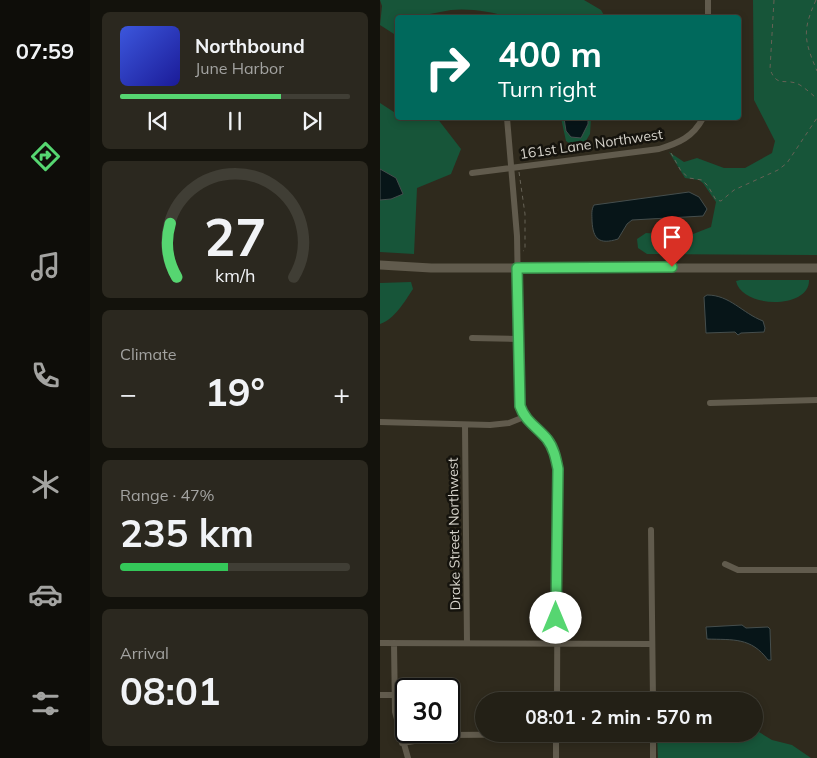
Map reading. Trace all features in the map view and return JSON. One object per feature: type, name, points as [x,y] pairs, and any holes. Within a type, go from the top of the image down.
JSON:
[{"type":"main road","points":[[380,265],[431,268],[817,268]]},
{"type":"street","points":[[708,0],[708,15]]},
{"type":"street","points":[[507,120],[515,167],[520,406],[524,417],[548,440],[554,451],[558,469],[557,692]]},
{"type":"street","name":"161st Lane Northwest","points":[[472,173],[668,147],[688,137],[701,120]]},
{"type":"street","points":[[472,338],[518,339]]},
{"type":"street","points":[[710,403],[817,400]]},
{"type":"street","points":[[380,422],[465,425],[509,423],[524,417]]},
{"type":"street","name":"Drake Street Northwest","points":[[465,425],[467,643]]},
{"type":"street","points":[[651,530],[652,692]]},
{"type":"street","points":[[725,564],[738,570],[817,570]]},
{"type":"street","points":[[380,642],[651,644]]},
{"type":"street","points":[[394,642],[393,695],[395,716]]},
{"type":"street","points":[[380,695],[393,695]]},
{"type":"street","points":[[460,735],[475,735]]},
{"type":"street","points":[[556,742],[556,758]]},
{"type":"street","points":[[653,742],[653,758]]},
{"type":"street","points":[[402,743],[408,758]]},
{"type":"path","points":[[774,0],[770,70],[773,78],[778,82],[799,84],[817,99]]},
{"type":"path","points":[[816,0],[806,20],[805,34],[817,71]]},
{"type":"path","points":[[668,147],[681,171],[689,178],[702,180],[716,200],[721,201],[734,190],[787,163],[817,118]]},
{"type":"path","points":[[515,167],[525,214],[526,250],[517,253]]},
{"type":"green space","points":[[380,0],[584,0],[601,10],[604,15],[502,15],[482,11],[451,10],[424,15],[395,15],[394,34],[380,25],[382,6]]},
{"type":"green space","points":[[753,0],[817,0],[817,255],[647,254],[638,248],[637,239],[646,233],[688,236],[711,227],[716,202],[703,183],[699,180],[685,178],[669,152],[684,162],[697,158],[724,168],[745,168],[772,153],[775,141],[754,100]]},
{"type":"green space","points":[[380,103],[395,113],[395,120],[439,120],[461,149],[451,174],[417,188],[414,254],[380,252]]},
{"type":"green space","points":[[561,120],[591,120],[590,134],[584,144],[572,145],[566,141]]},
{"type":"green space","points":[[809,280],[806,290],[799,296],[775,302],[762,301],[750,297],[741,290],[736,281]]},
{"type":"green space","points":[[411,282],[413,289],[403,304],[390,319],[380,324],[380,283]]},
{"type":"green space","points":[[763,734],[772,740],[792,745],[811,758],[658,758],[657,742],[763,742]]},
{"type":"shaded area","points":[[564,120],[588,120],[581,138],[571,137],[566,131]]},
{"type":"shaded area","points":[[380,169],[396,178],[403,194],[391,199],[380,200]]},
{"type":"shaded area","points":[[689,192],[699,197],[707,209],[703,216],[632,220],[627,224],[618,239],[611,241],[598,239],[594,232],[592,209],[594,205]]},
{"type":"shaded area","points":[[707,295],[723,298],[763,321],[764,332],[741,333],[738,335],[735,332],[706,333],[704,297]]},
{"type":"shaded area","points":[[742,625],[746,628],[768,627],[770,629],[771,660],[768,660],[755,647],[741,641],[707,639],[706,627]]},
{"type":"route","points":[[556,618],[558,469],[554,451],[548,440],[524,417],[520,406],[517,268],[672,267]]}]
